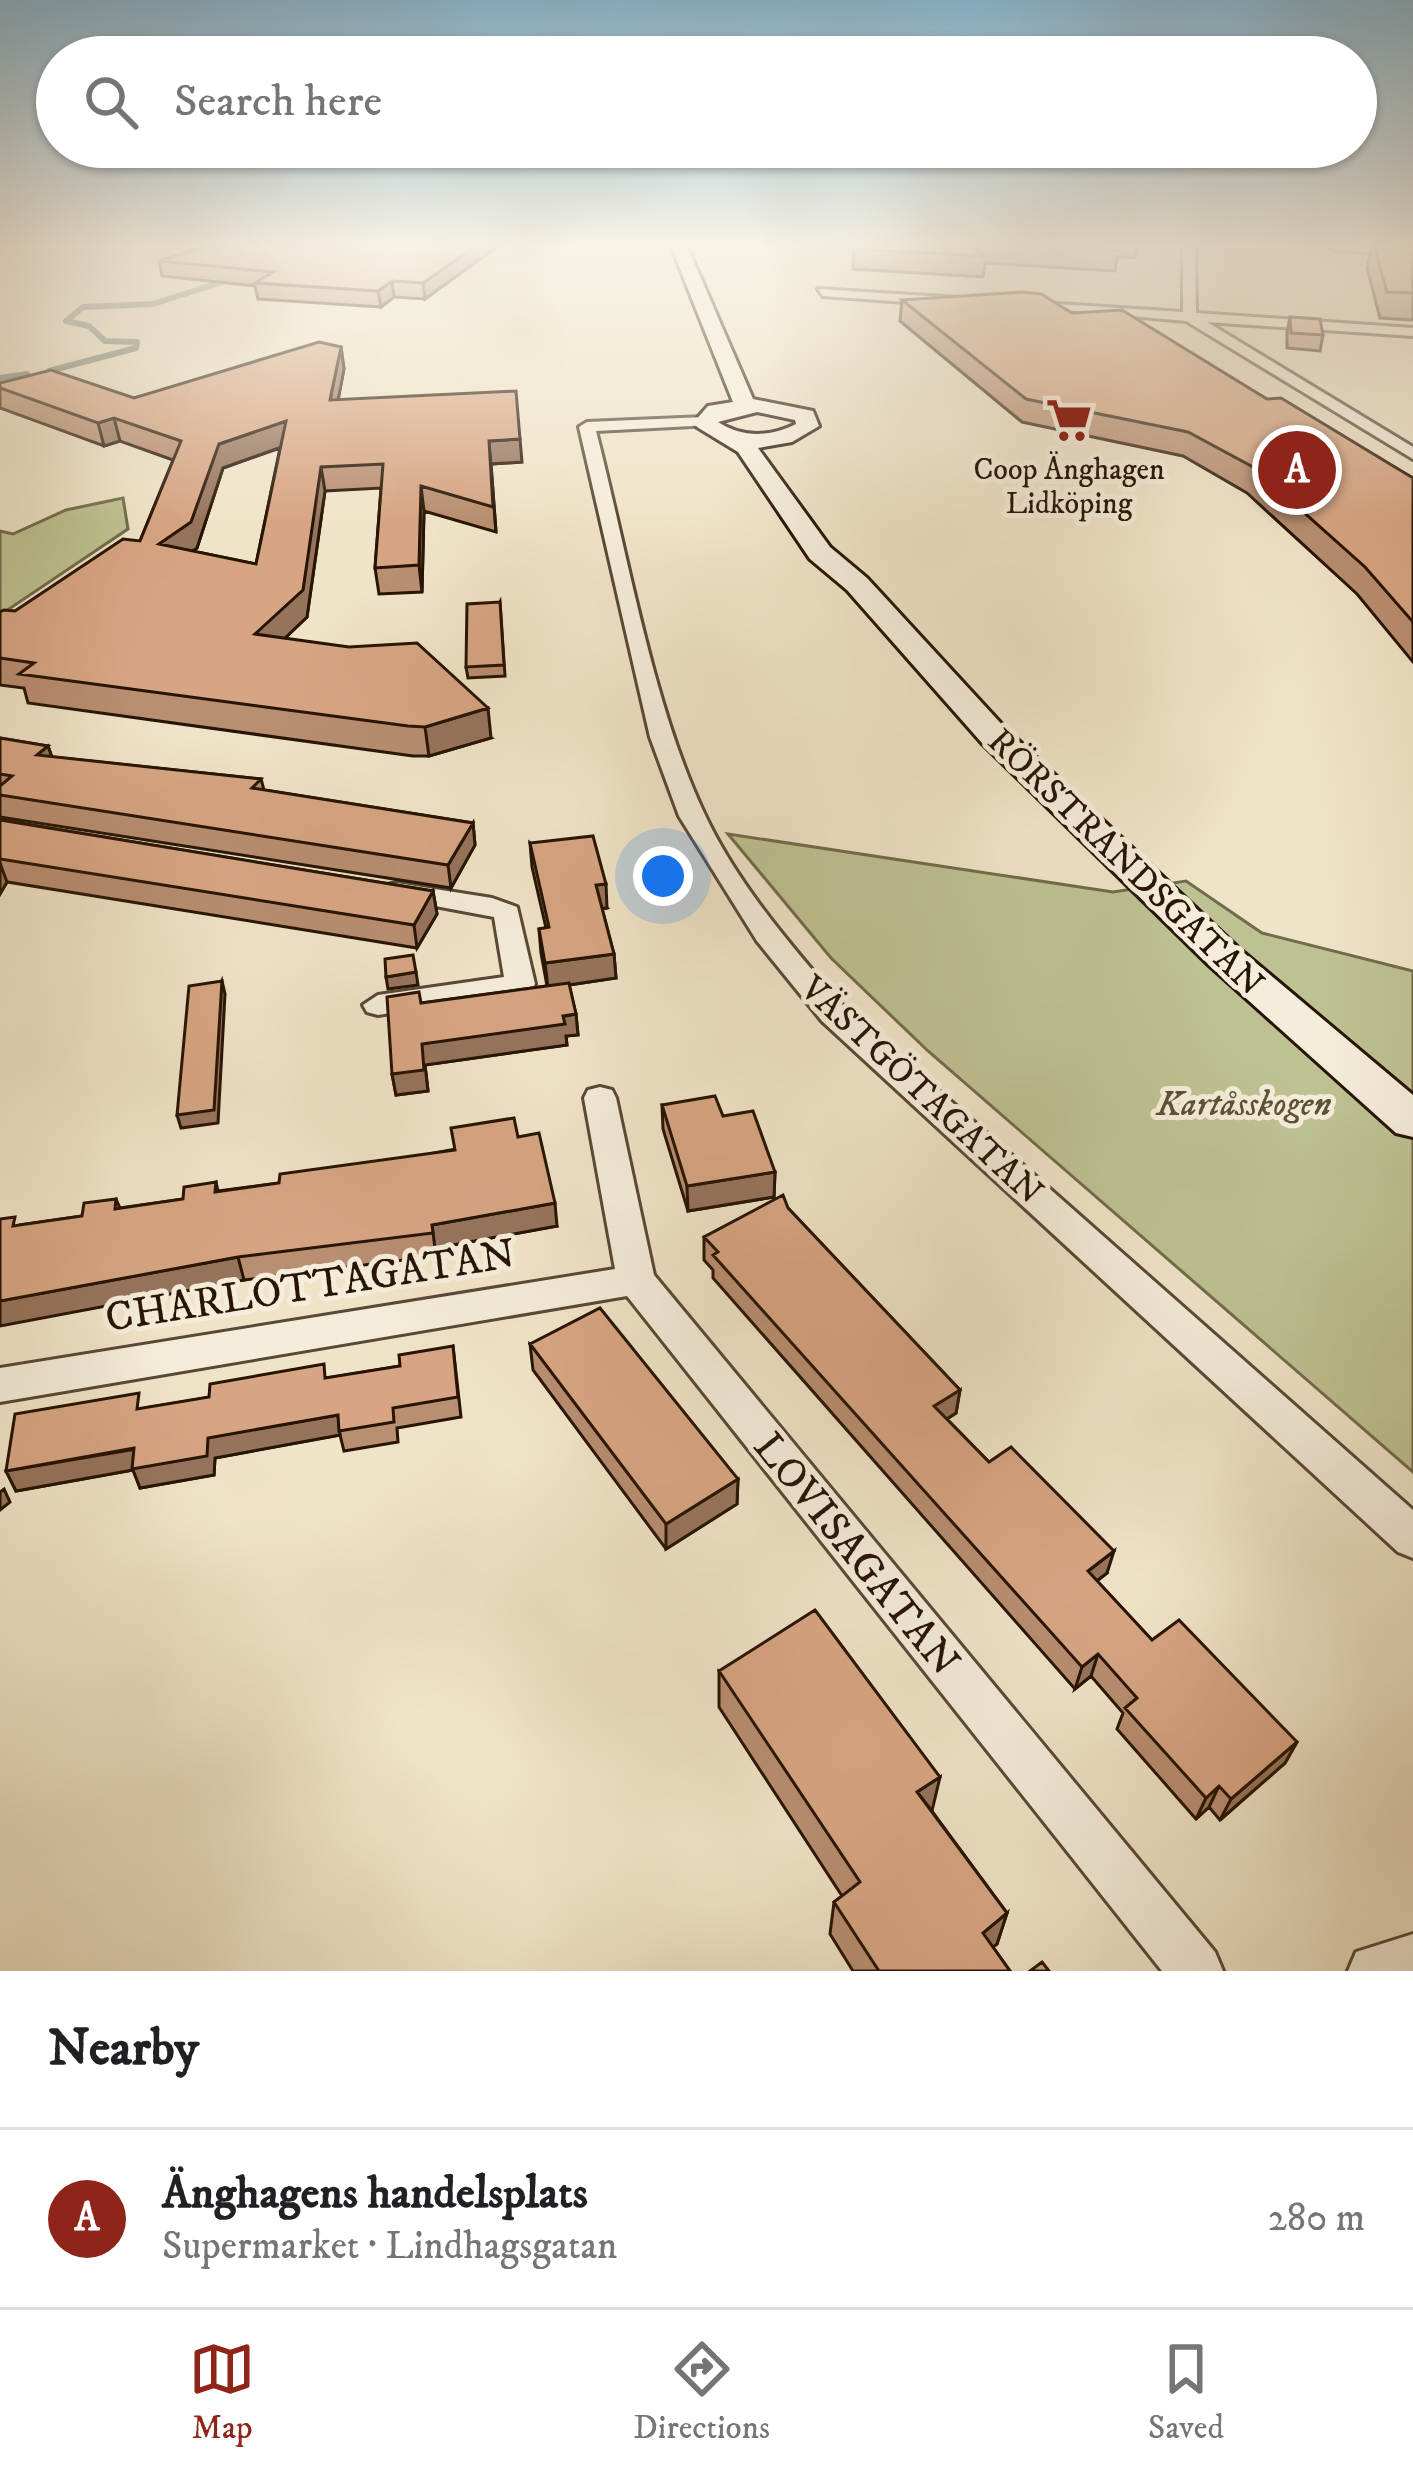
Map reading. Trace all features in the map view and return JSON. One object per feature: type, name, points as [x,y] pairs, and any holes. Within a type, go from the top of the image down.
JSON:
[{"type":"main road","points":[[717,338],[745,405],[716,411],[716,429],[761,440],[793,435]]},
{"type":"main road","name":"RÖRSTRANDSGATAN","points":[[745,405],[780,407],[806,416],[808,426],[793,435],[788,464],[845,550],[857,584]]},
{"type":"main road","name":"RÖRSTRANDSGATAN","points":[[716,429],[746,448],[820,553],[857,584],[1024,766],[1223,956],[1413,1121]]},
{"type":"street","points":[[1224,338],[1413,454]]},
{"type":"street","name":"VÄSTGÖTAGATAN","points":[[716,429],[586,416],[662,737],[692,816],[767,934],[833,1015],[1413,1538]]},
{"type":"street","points":[[366,886],[492,906],[507,913],[520,985],[378,1005]]},
{"type":"street","name":"LOVISAGATAN","points":[[600,1098],[636,1280],[1196,1971]]},
{"type":"street","name":"CHARLOTTAGATAN","points":[[0,1385],[636,1280]]},
{"type":"street","points":[[1375,1971],[1413,1961]]},
{"type":"green space","points":[[123,498],[128,529],[0,615],[0,531],[13,534],[66,510]]},
{"type":"green space","name":"Kartåsskogen","points":[[728,834],[1113,892],[1186,881],[1262,933],[1413,971],[1413,1472],[928,1051],[831,958]]},
{"type":"building","points":[[950,338],[1168,338],[1267,399],[1281,398],[1413,478],[1413,622],[1365,567],[1253,467],[1188,432],[1026,399]]},
{"type":"building","points":[[319,342],[341,347],[330,400],[516,391],[520,439],[489,441],[493,507],[421,486],[419,565],[375,568],[383,464],[321,467],[303,590],[255,634],[349,647],[417,643],[488,708],[425,727],[408,726],[19,674],[34,663],[0,658],[0,612],[15,611],[123,539],[140,541],[181,441],[114,418],[98,423],[0,388],[0,383],[51,370],[134,398]],"holes":[[[286,421],[256,564],[159,544],[191,522],[219,444]]]},
{"type":"building","points":[[500,602],[504,665],[466,667],[467,604]]},
{"type":"building","points":[[0,738],[48,746],[37,755],[261,779],[252,788],[473,823],[448,865],[0,795],[0,786],[12,776],[0,774]]},
{"type":"building","points":[[0,820],[433,891],[414,925],[0,859]]},
{"type":"building","points":[[593,836],[606,884],[596,885],[614,954],[545,963],[539,929],[549,927],[530,843]]},
{"type":"building","points":[[413,955],[416,972],[386,977],[385,959]]},
{"type":"building","points":[[222,981],[214,1110],[177,1115],[189,986]]},
{"type":"building","points":[[569,983],[576,1014],[563,1016],[565,1024],[422,1044],[424,1070],[392,1074],[387,997],[419,992],[421,1003]]},
{"type":"building","points":[[715,1096],[723,1116],[753,1111],[775,1172],[687,1186],[662,1105]]},
{"type":"building","points":[[514,1118],[518,1137],[539,1133],[555,1203],[432,1225],[433,1233],[238,1257],[0,1301],[0,1219],[15,1217],[13,1226],[82,1216],[84,1203],[116,1199],[115,1209],[183,1199],[184,1187],[216,1182],[215,1192],[279,1183],[280,1174],[455,1150],[451,1128]]},
{"type":"building","points":[[783,1195],[788,1208],[960,1390],[934,1406],[989,1462],[1011,1447],[1114,1551],[1088,1571],[1152,1640],[1179,1620],[1297,1742],[1231,1799],[1219,1786],[1206,1798],[1125,1708],[1137,1698],[1098,1654],[1082,1667],[713,1255],[718,1252],[704,1237]]},
{"type":"building","points":[[600,1308],[738,1479],[666,1524],[530,1344]]},
{"type":"building","points":[[453,1346],[458,1397],[393,1408],[394,1422],[339,1431],[338,1415],[208,1438],[207,1456],[132,1469],[134,1448],[6,1471],[15,1414],[139,1393],[137,1409],[209,1397],[210,1384],[324,1364],[325,1378],[400,1366],[399,1355]]},
{"type":"building","points":[[815,1610],[940,1777],[917,1792],[1007,1913],[983,1933],[1010,1971],[879,1971],[834,1902],[860,1882],[719,1671]]},
{"type":"waterway","points":[[49,371],[136,348],[137,342],[102,338]]},
{"type":"waterway","points":[[0,378],[27,374]]},
{"type":"place","name":"Coop Änghagen Lidköping","points":[[1069,420]]},
{"type":"place","name":"Änghagens handelsplats","points":[[1297,470]]}]
